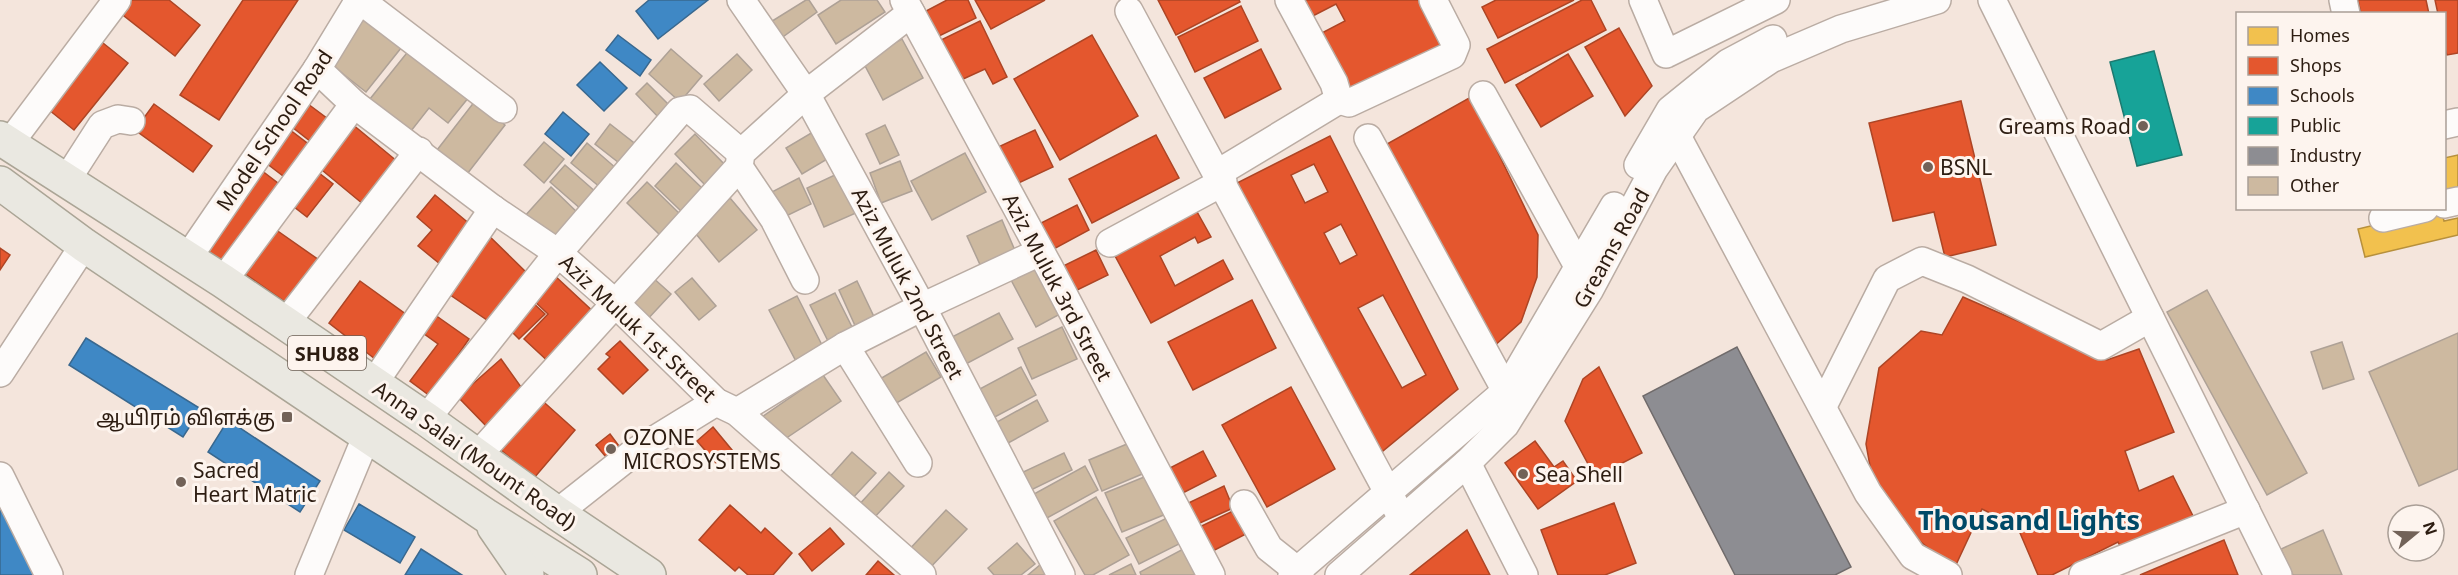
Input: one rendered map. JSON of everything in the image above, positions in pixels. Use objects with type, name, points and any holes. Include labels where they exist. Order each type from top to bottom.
[{"type":"main road","name":"Anna Salai (Mount Road)","points":[[5,141],[223,281],[284,325],[374,383],[557,513],[649,575]]},
{"type":"main road","name":"Anna Salai (Mount Road)","points":[[0,183],[84,246],[580,575]]},
{"type":"main road","points":[[485,514],[527,575]]},
{"type":"street","points":[[5,141],[117,0]]},
{"type":"street","points":[[360,0],[502,109]]},
{"type":"street","name":"Model School Road","points":[[187,259],[317,69],[360,0]]},
{"type":"street","name":"Aziz Muluk 2nd Street","points":[[741,0],[806,94],[922,307],[1061,575]]},
{"type":"street","points":[[1289,0],[1334,83],[1339,100]]},
{"type":"street","points":[[1110,243],[1220,177],[1339,100],[1349,103],[1452,55],[1456,45],[1433,0]]},
{"type":"street","points":[[1642,0],[1666,54],[1756,3],[1788,33]]},
{"type":"street","name":"Greams Road","points":[[1297,574],[1506,391],[1670,110],[1728,63],[1788,33],[1875,0]]},
{"type":"street","name":"Greams Road","points":[[1356,570],[1404,520],[1505,425],[1590,289],[1654,169],[1696,108],[1771,59],[1841,29],[1937,0]]},
{"type":"street","points":[[1992,0],[2278,575]]},
{"type":"street","points":[[478,455],[740,160],[806,94],[908,7]]},
{"type":"street","name":"Aziz Muluk 3rd Street","points":[[908,7],[1211,575]]},
{"type":"street","points":[[1129,11],[1404,520]]},
{"type":"street","name":"Aziz Muluk 1st Street","points":[[317,69],[354,104],[493,209],[558,253],[727,407],[922,575]]},
{"type":"street","points":[[1483,95],[1579,268]]},
{"type":"street","points":[[223,281],[354,104]]},
{"type":"street","points":[[426,419],[558,253],[681,111],[690,109],[740,160],[805,280]]},
{"type":"street","points":[[66,181],[102,125],[118,119],[131,121]]},
{"type":"street","points":[[1677,136],[1868,493],[1913,556],[1948,575]]},
{"type":"street","points":[[1368,138],[1506,391]]},
{"type":"street","points":[[284,325],[419,151]]},
{"type":"street","points":[[374,383],[493,209]]},
{"type":"street","points":[[2383,218],[2417,210]]},
{"type":"street","points":[[0,373],[84,246]]},
{"type":"street","points":[[557,513],[633,453],[922,307],[1040,252]]},
{"type":"street","points":[[1823,406],[1887,279],[1922,261],[1967,279],[2101,346],[2150,318]]},
{"type":"street","points":[[845,346],[918,463]]},
{"type":"street","points":[[309,575],[367,435]]},
{"type":"street","points":[[1467,463],[1524,575]]},
{"type":"street","points":[[0,476],[49,575]]},
{"type":"street","points":[[1244,504],[1269,548],[1297,574]]},
{"type":"street","points":[[2083,575],[2246,510]]},
{"type":"building: Homes","points":[[2458,155],[2458,192],[2446,195],[2446,158]]},
{"type":"building: Homes","points":[[2437,210],[2441,210],[2444,221],[2458,218],[2458,235],[2365,257],[2358,229]]},
{"type":"building: Shops","points":[[120,0],[169,0],[200,25],[175,56],[114,8]]},
{"type":"building: Shops","points":[[243,0],[298,0],[219,120],[180,95]]},
{"type":"building: Shops","points":[[947,0],[968,0],[976,18],[939,36],[926,11]]},
{"type":"building: Shops","points":[[975,0],[1045,0],[991,29]]},
{"type":"building: Shops","points":[[1158,0],[1239,0],[1240,2],[1176,35]]},
{"type":"building: Shops","points":[[1297,0],[1425,0],[1452,51],[1352,98],[1316,36],[1345,21],[1336,4],[1307,19]]},
{"type":"building: Shops","points":[[1496,0],[1574,0],[1498,38],[1482,7]]},
{"type":"building: Shops","points":[[1582,0],[1591,0],[1606,30],[1505,83],[1487,49]]},
{"type":"building: Shops","points":[[2358,0],[2426,0],[2429,12],[2361,12]]},
{"type":"building: Shops","points":[[2435,0],[2458,0],[2458,53],[2447,55],[2446,12],[2438,12]]},
{"type":"building: Shops","points":[[1241,6],[1258,41],[1195,72],[1178,37]]},
{"type":"building: Shops","points":[[980,21],[1007,77],[993,84],[985,69],[961,80],[941,40]]},
{"type":"building: Shops","points":[[1619,28],[1652,86],[1625,116],[1585,47]]},
{"type":"building: Shops","points":[[1092,35],[1138,116],[1060,160],[1014,79]]},
{"type":"building: Shops","points":[[98,39],[128,63],[74,130],[44,106]]},
{"type":"building: Shops","points":[[1261,49],[1281,89],[1225,118],[1204,78]]},
{"type":"building: Shops","points":[[1568,54],[1593,96],[1541,127],[1516,85]]},
{"type":"building: Shops","points":[[1471,97],[1538,235],[1537,277],[1521,322],[1493,347],[1387,144]]},
{"type":"building: Shops","points":[[304,101],[332,122],[315,145],[287,123]]},
{"type":"building: Shops","name":"BSNL","points":[[1961,101],[1996,245],[1945,257],[1934,212],[1893,221],[1869,123]]},
{"type":"building: Shops","points":[[154,104],[212,146],[193,172],[135,130]]},
{"type":"building: Shops","points":[[346,119],[398,162],[363,204],[311,161]]},
{"type":"building: Shops","points":[[281,123],[311,146],[287,179],[257,156]]},
{"type":"building: Shops","points":[[1035,130],[1053,167],[1014,185],[996,148]]},
{"type":"building: Shops","points":[[1156,135],[1179,178],[1092,223],[1069,179]]},
{"type":"building: Shops","points":[[1330,136],[1458,389],[1378,455],[1233,185]],"holes":[[[1314,164],[1328,192],[1305,203],[1291,175]],[[1341,224],[1357,255],[1340,264],[1324,233]],[[1383,295],[1426,375],[1402,388],[1358,308]]]},
{"type":"building: Shops","points":[[310,166],[333,184],[307,217],[284,199]]},
{"type":"building: Shops","points":[[257,167],[287,190],[229,268],[198,245]]},
{"type":"building: Shops","points":[[435,195],[471,225],[440,264],[418,246],[432,230],[417,217]]},
{"type":"building: Shops","points":[[1077,205],[1089,230],[1050,251],[1037,225]]},
{"type":"building: Shops","points":[[1196,210],[1211,237],[1198,243],[1195,237],[1160,256],[1175,286],[1223,260],[1233,279],[1151,323],[1114,254]]},
{"type":"building: Shops","points":[[272,227],[319,260],[288,304],[241,271]]},
{"type":"building: Shops","points":[[484,231],[529,275],[487,320],[443,290]]},
{"type":"building: Shops","points":[[0,248],[10,255],[0,270]]},
{"type":"building: Shops","points":[[1096,250],[1108,275],[1069,294],[1057,269]]},
{"type":"building: Shops","points":[[554,275],[598,316],[553,366],[524,339],[548,314],[532,299]]},
{"type":"building: Shops","points":[[360,281],[407,315],[375,359],[329,323]]},
{"type":"building: Shops","points":[[1963,297],[2107,360],[2139,349],[2174,432],[2125,451],[2139,491],[2173,476],[2196,522],[2125,556],[2118,542],[2052,575],[2038,575],[2017,526],[1982,509],[1954,569],[1899,524],[1874,488],[1866,444],[1879,368],[1921,331],[1942,335]]},
{"type":"building: Shops","points":[[530,300],[545,314],[519,339],[505,325]]},
{"type":"building: Shops","points":[[1252,300],[1276,348],[1193,390],[1168,342]]},
{"type":"building: Shops","points":[[428,310],[469,339],[430,396],[410,381],[438,344],[416,328]]},
{"type":"building: Shops","points":[[620,341],[648,370],[623,394],[598,369],[610,357],[606,354]]},
{"type":"building: Shops","points":[[501,359],[521,387],[492,432],[458,397]]},
{"type":"building: Shops","points":[[1599,367],[1642,453],[1595,477],[1565,421],[1583,379]]},
{"type":"building: Shops","points":[[1291,387],[1335,469],[1267,507],[1222,425]]},
{"type":"building: Shops","points":[[537,396],[575,430],[534,478],[495,445]]},
{"type":"building: Shops","points":[[713,427],[732,450],[716,463],[697,441]]},
{"type":"building: Shops","name":"OZONE MICROSYSTEMS","points":[[610,434],[625,454],[611,463],[596,445]]},
{"type":"building: Shops","points":[[1535,441],[1554,467],[1563,461],[1577,481],[1538,509],[1505,463]]},
{"type":"building: Shops","points":[[1203,451],[1216,476],[1175,497],[1162,472]]},
{"type":"building: Shops","points":[[1224,486],[1233,508],[1191,527],[1182,506]]},
{"type":"building: Shops","points":[[1614,503],[1636,563],[1605,575],[1558,575],[1541,530]]},
{"type":"building: Shops","points":[[730,505],[761,533],[765,528],[792,553],[773,575],[748,575],[739,567],[735,571],[699,540]]},
{"type":"building: Shops","points":[[1235,510],[1246,534],[1205,555],[1193,530]]},
{"type":"building: Shops","points":[[830,528],[844,544],[812,571],[799,554]]},
{"type":"building: Shops","points":[[1467,530],[1490,575],[1410,575]]},
{"type":"building: Shops","points":[[2224,540],[2238,575],[2140,575],[2166,564]]},
{"type":"building: Shops","points":[[878,561],[894,575],[866,575]]},
{"type":"building: Schools","points":[[649,0],[708,0],[658,39],[636,11]]},
{"type":"building: Schools","points":[[618,35],[651,60],[640,76],[606,50]]},
{"type":"building: Schools","points":[[600,62],[627,88],[604,111],[577,85]]},
{"type":"building: Schools","points":[[563,112],[589,134],[571,156],[545,134]]},
{"type":"building: Schools","points":[[86,338],[201,409],[183,437],[69,365]]},
{"type":"building: Schools","points":[[228,420],[320,481],[300,512],[208,452]]},
{"type":"building: Schools","points":[[359,504],[415,537],[400,563],[344,530]]},
{"type":"building: Schools","points":[[0,509],[8,515],[41,575],[0,575]]},
{"type":"building: Schools","points":[[421,549],[462,575],[405,575]]},
{"type":"building: Public","points":[[2154,51],[2182,155],[2137,166],[2110,62]]},
{"type":"building: Industry","points":[[1737,347],[1851,567],[1835,575],[1735,575],[1643,396]]},
{"type":"building: Other","points":[[809,0],[817,12],[780,39],[769,23]]},
{"type":"building: Other","points":[[841,0],[877,0],[885,12],[836,44],[818,15]]},
{"type":"building: Other","points":[[368,14],[405,43],[366,92],[329,63]]},
{"type":"building: Other","points":[[902,39],[923,78],[883,100],[862,60]]},
{"type":"building: Other","points":[[414,44],[473,92],[448,123],[429,108],[411,131],[370,99]]},
{"type":"building: Other","points":[[671,49],[702,76],[680,102],[649,74]]},
{"type":"building: Other","points":[[737,54],[752,70],[719,101],[704,84]]},
{"type":"building: Other","points":[[647,83],[674,110],[662,121],[636,94]]},
{"type":"building: Other","points":[[475,101],[505,125],[464,178],[434,154]]},
{"type":"building: Other","points":[[610,124],[638,146],[623,166],[595,144]]},
{"type":"building: Other","points":[[885,125],[899,155],[880,164],[866,134]]},
{"type":"building: Other","points":[[818,129],[834,155],[802,174],[786,148]]},
{"type":"building: Other","points":[[695,134],[727,167],[707,187],[675,154]]},
{"type":"building: Other","points":[[544,142],[564,159],[544,183],[524,165]]},
{"type":"building: Other","points":[[587,143],[617,169],[601,188],[571,163]]},
{"type":"building: Other","points":[[965,153],[986,192],[932,220],[911,181]]},
{"type":"building: Other","points":[[900,161],[912,191],[881,203],[870,173]]},
{"type":"building: Other","points":[[676,163],[703,189],[682,212],[655,186]]},
{"type":"building: Other","points":[[565,165],[597,193],[582,210],[550,182]]},
{"type":"building: Other","points":[[837,174],[856,213],[824,227],[807,188]]},
{"type":"building: Other","points":[[799,178],[811,204],[778,220],[766,195]]},
{"type":"building: Other","points":[[647,182],[682,216],[662,237],[627,203]]},
{"type":"building: Other","points":[[551,187],[580,215],[553,244],[524,217]]},
{"type":"building: Other","points":[[730,198],[757,230],[719,262],[692,229]]},
{"type":"building: Other","points":[[1002,220],[1016,253],[982,269],[967,236]]},
{"type":"building: Other","points":[[1036,264],[1062,313],[1036,327],[1010,278]]},
{"type":"building: Other","points":[[651,276],[671,294],[645,322],[625,304]]},
{"type":"building: Other","points":[[692,278],[716,306],[699,320],[675,292]]},
{"type":"building: Other","points":[[857,281],[876,321],[857,330],[839,290]]},
{"type":"building: Other","points":[[2207,290],[2307,473],[2267,495],[2167,312]]},
{"type":"building: Other","points":[[835,293],[855,333],[830,345],[810,305]]},
{"type":"building: Other","points":[[797,296],[825,351],[798,365],[769,310]]},
{"type":"building: Other","points":[[999,313],[1013,339],[964,365],[950,338]]},
{"type":"building: Other","points":[[1062,327],[1077,359],[1032,379],[1018,348]]},
{"type":"building: Other","points":[[2458,333],[2458,469],[2419,486],[2369,372]]},
{"type":"building: Other","points":[[2342,342],[2354,379],[2323,389],[2311,352]]},
{"type":"building: Other","points":[[926,352],[941,377],[888,408],[873,383]]},
{"type":"building: Other","points":[[1021,367],[1036,395],[991,419],[976,391]]},
{"type":"building: Other","points":[[823,375],[841,401],[779,443],[762,417]]},
{"type":"building: Other","points":[[1037,400],[1048,421],[999,448],[988,427]]},
{"type":"building: Other","points":[[1134,441],[1147,472],[1102,491],[1089,460]]},
{"type":"building: Other","points":[[852,452],[876,473],[850,501],[827,480]]},
{"type":"building: Other","points":[[1064,453],[1072,470],[1029,491],[1021,473]]},
{"type":"building: Other","points":[[1085,466],[1098,490],[1047,518],[1034,494]]},
{"type":"building: Other","points":[[889,472],[904,486],[871,521],[857,507]]},
{"type":"building: Other","points":[[1149,475],[1166,514],[1122,532],[1105,493]]},
{"type":"building: Other","points":[[1096,497],[1129,555],[1093,575],[1085,575],[1054,521]]},
{"type":"building: Other","points":[[946,510],[967,529],[926,572],[906,553]]},
{"type":"building: Other","points":[[1173,515],[1185,541],[1139,564],[1126,538]]},
{"type":"building: Other","points":[[2323,530],[2342,575],[2293,575],[2281,549]]},
{"type":"building: Other","points":[[1017,543],[1035,564],[1021,575],[994,575],[988,568]]},
{"type":"building: Other","points":[[1187,547],[1202,575],[1141,575],[1140,572]]},
{"type":"building: Other","points":[[1041,564],[1050,575],[1028,575]]},
{"type":"building: Other","points":[[1131,564],[1136,575],[1109,575]]},
{"type":"place","name":"Greams Road","points":[[2143,126]]},
{"type":"place","name":"BSNL","points":[[1928,167]]},
{"type":"place","name":"ஆயிரம் விளக்கு","points":[[287,417]]},
{"type":"place","name":"OZONE MICROSYSTEMS","points":[[611,449]]},
{"type":"place","name":"Sea Shell","points":[[1523,474]]},
{"type":"place","name":"Sacred Heart Matric","points":[[181,482]]},
{"type":"district","name":"Thousand Lights","points":[[2029,519]]}]
